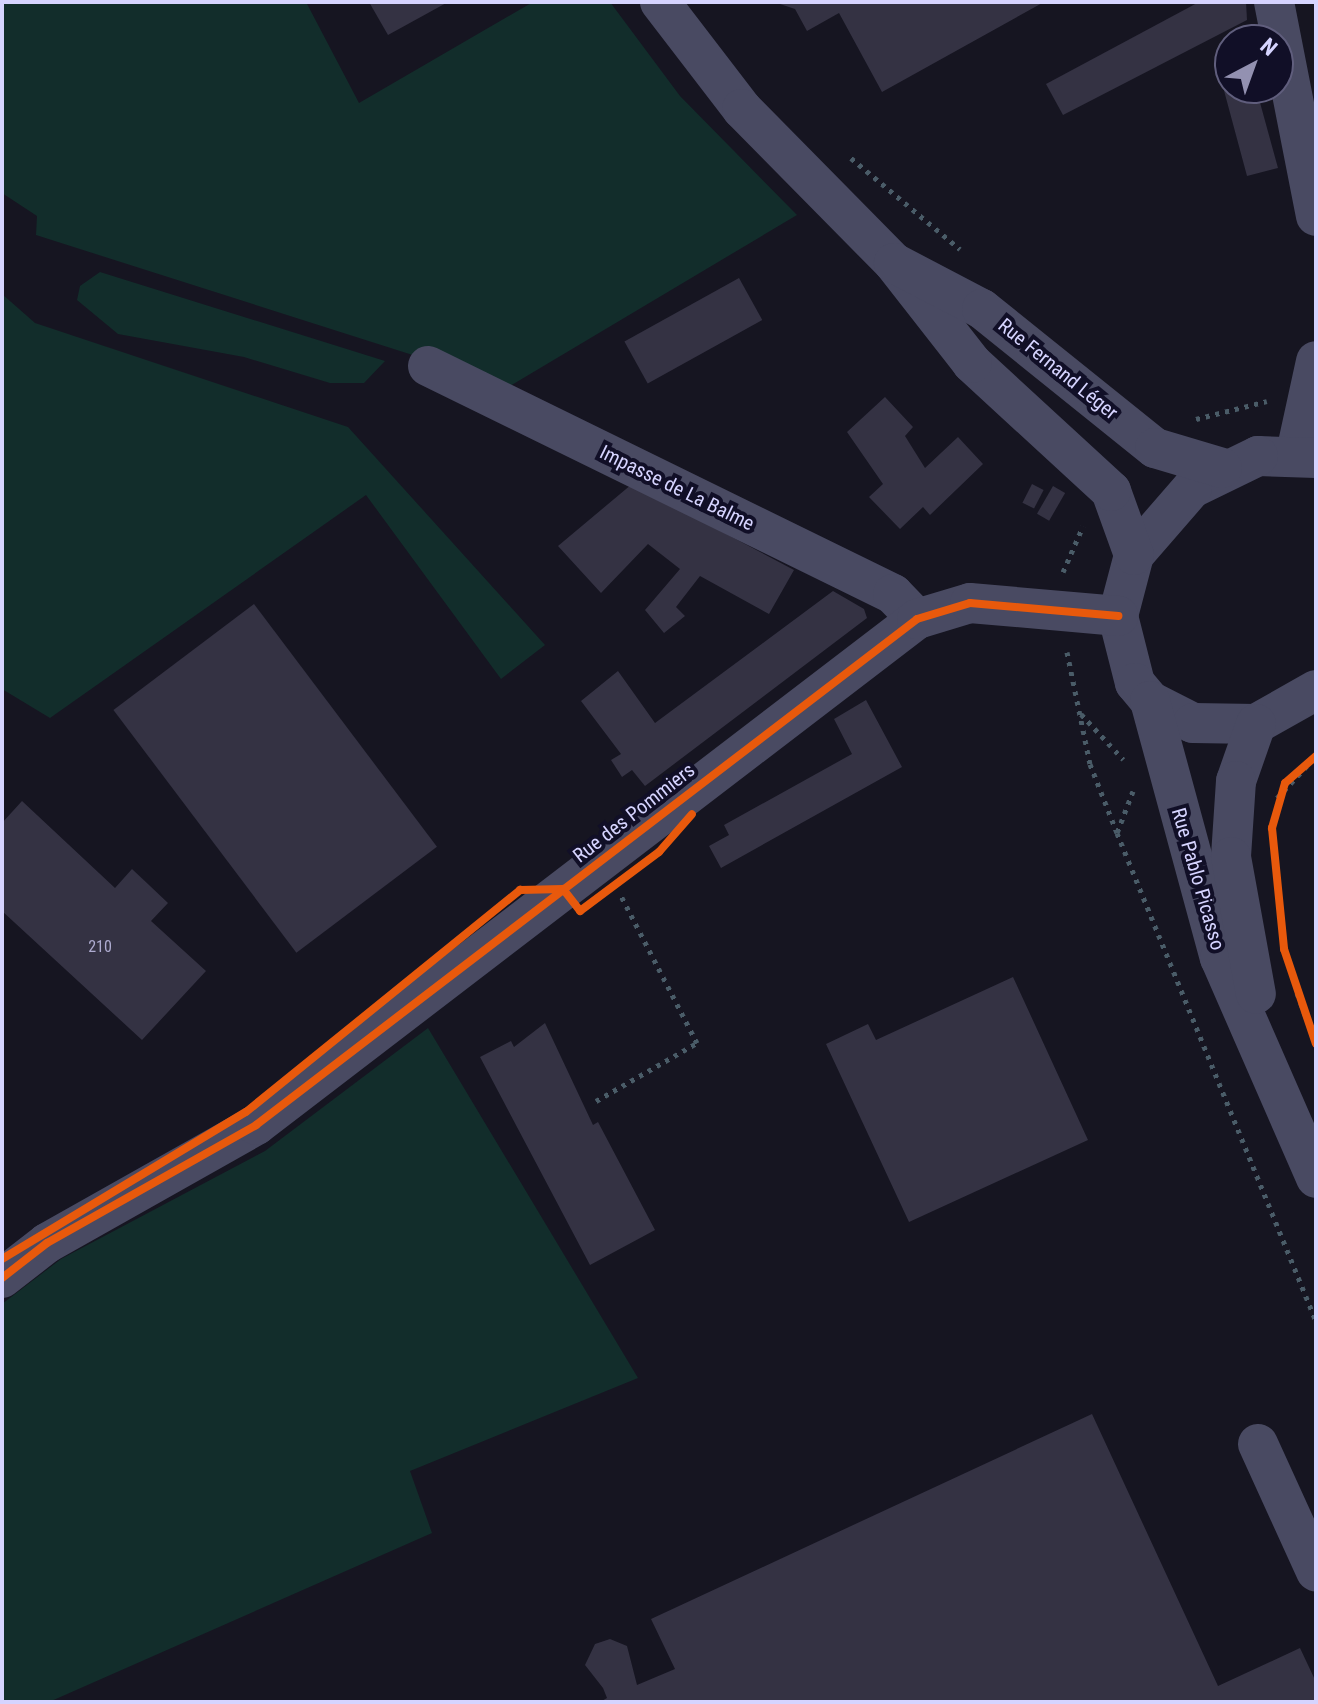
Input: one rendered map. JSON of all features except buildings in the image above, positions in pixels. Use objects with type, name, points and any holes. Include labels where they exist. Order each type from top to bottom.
[{"type":"street","name":"Rue Fernand Léger","points":[[660,2],[742,109],[894,263],[954,341],[1085,460],[1111,491],[1134,555]]},
{"type":"street","points":[[1274,2],[1316,216]]},
{"type":"street","name":"Rue Fernand Léger","points":[[894,263],[982,309],[1155,448],[1222,468]]},
{"type":"street","points":[[954,341],[982,309]]},
{"type":"street","points":[[1316,361],[1306,456],[1222,468],[1173,503],[1134,555],[1118,616],[1124,661],[1150,701],[1193,723],[1256,724],[1316,690]]},
{"type":"street","name":"Impasse de La Balme","points":[[428,366],[893,594],[917,619]]},
{"type":"street","name":"Rue des Pommiers","points":[[2,1278],[47,1243],[256,1125],[917,619],[970,603],[1118,616]]},
{"type":"street","name":"Rue Pablo Picasso","points":[[1150,701],[1220,958],[1243,1018],[1264,1049],[1316,1178]]},
{"type":"street","name":"Rue Pablo Picasso","points":[[1256,724],[1236,781],[1231,857],[1264,1049]]},
{"type":"street","points":[[1258,1444],[1316,1571]]},
{"type":"path","points":[[842,151],[968,255]]},
{"type":"path","points":[[1066,646],[1090,764],[1316,1321]]},
{"type":"path","points":[[1080,713],[1131,766]]},
{"type":"path","points":[[1285,783],[1316,756]]},
{"type":"path","points":[[1117,833],[1124,803],[1140,786]]},
{"type":"path","points":[[596,1101],[697,1043],[616,884]]},
{"type":"green space","points":[[2,2],[306,2],[359,103],[533,2],[610,2],[680,96],[797,215],[510,386],[36,235],[37,216],[2,193]]},
{"type":"green space","points":[[100,272],[385,361],[364,383],[330,383],[244,357],[118,334],[77,300],[80,286]]},
{"type":"green space","points":[[2,294],[35,323],[348,427],[545,645],[501,679],[366,495],[50,718],[2,689]]},
{"type":"green space","points":[[428,1028],[638,1378],[410,1471],[432,1533],[49,1702],[2,1702],[2,1304],[61,1259],[265,1151]]},
{"type":"cycle path","points":[[2,1278],[47,1243],[256,1125],[917,619],[970,603],[1118,616]]},
{"type":"cycle path","points":[[1316,756],[1285,783],[1272,828],[1284,949],[1316,1044]]},
{"type":"cycle path","points":[[2,1259],[246,1112],[520,890],[563,889],[580,911],[659,852],[692,814]]}]
